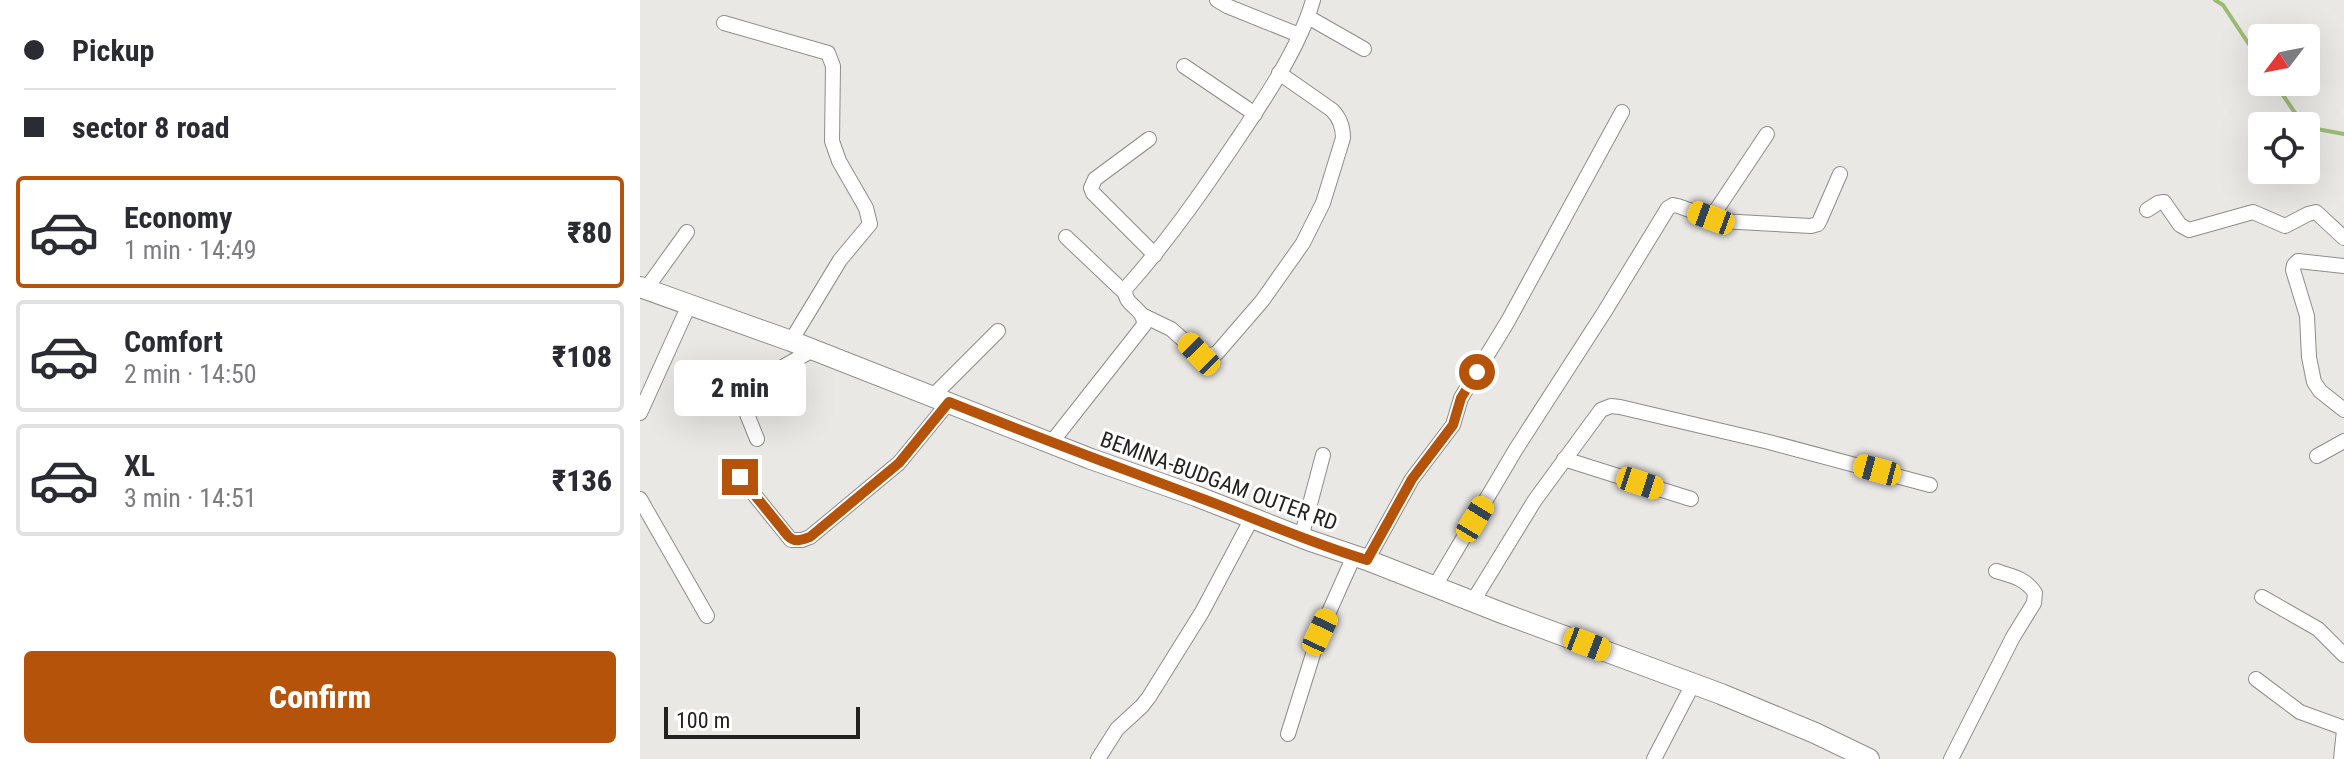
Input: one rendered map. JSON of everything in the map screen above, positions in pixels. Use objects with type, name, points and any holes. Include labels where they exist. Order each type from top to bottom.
[{"type":"highway","name":"BEMINA-BUDGAM OUTER RD","points":[[643,288],[791,341],[1301,538],[1756,707],[1863,758]]},
{"type":"street","points":[[1217,0],[1299,35]]},
{"type":"street","points":[[1124,292],[1184,218],[1255,114],[1299,35],[1313,0]]},
{"type":"street","points":[[1308,17],[1364,49]]},
{"type":"street","points":[[724,23],[828,53],[833,66],[834,151],[870,217],[868,229],[840,260],[791,341]]},
{"type":"street","points":[[1184,66],[1255,114]]},
{"type":"street","points":[[1066,237],[1124,292],[1125,298],[1144,316],[1182,336],[1199,354],[1217,353],[1262,301],[1303,243],[1323,203],[1343,138],[1338,116],[1279,73]]},
{"type":"street","points":[[1288,734],[1320,632],[1361,558],[1412,479],[1453,425],[1461,398],[1508,321],[1622,112]]},
{"type":"street","points":[[1711,218],[1767,134]]},
{"type":"street","points":[[1149,139],[1095,179],[1091,188],[1155,255]]},
{"type":"street","points":[[1435,586],[1516,449],[1664,212],[1673,205],[1734,223],[1815,226],[1840,174]]},
{"type":"street","points":[[2147,210],[2164,202],[2180,225],[2189,230],[2253,212],[2285,226],[2316,212],[2344,238]]},
{"type":"street","points":[[643,288],[687,232]]},
{"type":"street","points":[[2344,266],[2298,261],[2293,270],[2307,316],[2314,382],[2320,391],[2344,410]]},
{"type":"street","points":[[640,413],[689,305]]},
{"type":"street","points":[[1051,443],[1144,325],[1144,316]]},
{"type":"street","points":[[740,477],[788,536],[796,541],[810,537],[899,463],[941,399],[998,331]]},
{"type":"street","points":[[757,439],[741,399],[743,389],[813,350]]},
{"type":"street","points":[[1473,601],[1564,459],[1601,410],[1611,406],[1769,442],[1930,485]]},
{"type":"street","points":[[2317,456],[2344,441]]},
{"type":"street","points":[[1301,538],[1323,455]]},
{"type":"street","points":[[1564,459],[1691,499]]},
{"type":"street","points":[[640,499],[707,616]]},
{"type":"street","points":[[1098,759],[1117,729],[1149,697],[1202,612],[1252,518]]},
{"type":"street","points":[[1951,759],[2013,637],[2034,603],[2035,593],[2029,584],[1996,571]]},
{"type":"street","points":[[2262,597],[2318,629],[2344,655]]},
{"type":"street","points":[[2256,679],[2300,712],[2344,729],[2341,759]]},
{"type":"street","points":[[1654,759],[1693,684]]},
{"type":"waterway","points":[[2215,0],[2223,5],[2248,43]]},
{"type":"waterway","points":[[2284,96],[2294,112]]},
{"type":"waterway","points":[[2320,130],[2344,134]]},
{"type":"route","points":[[740,477],[791,540],[802,540],[810,537],[899,463],[949,402],[1091,459],[1367,560],[1412,479],[1453,425],[1461,398],[1477,372]]}]
